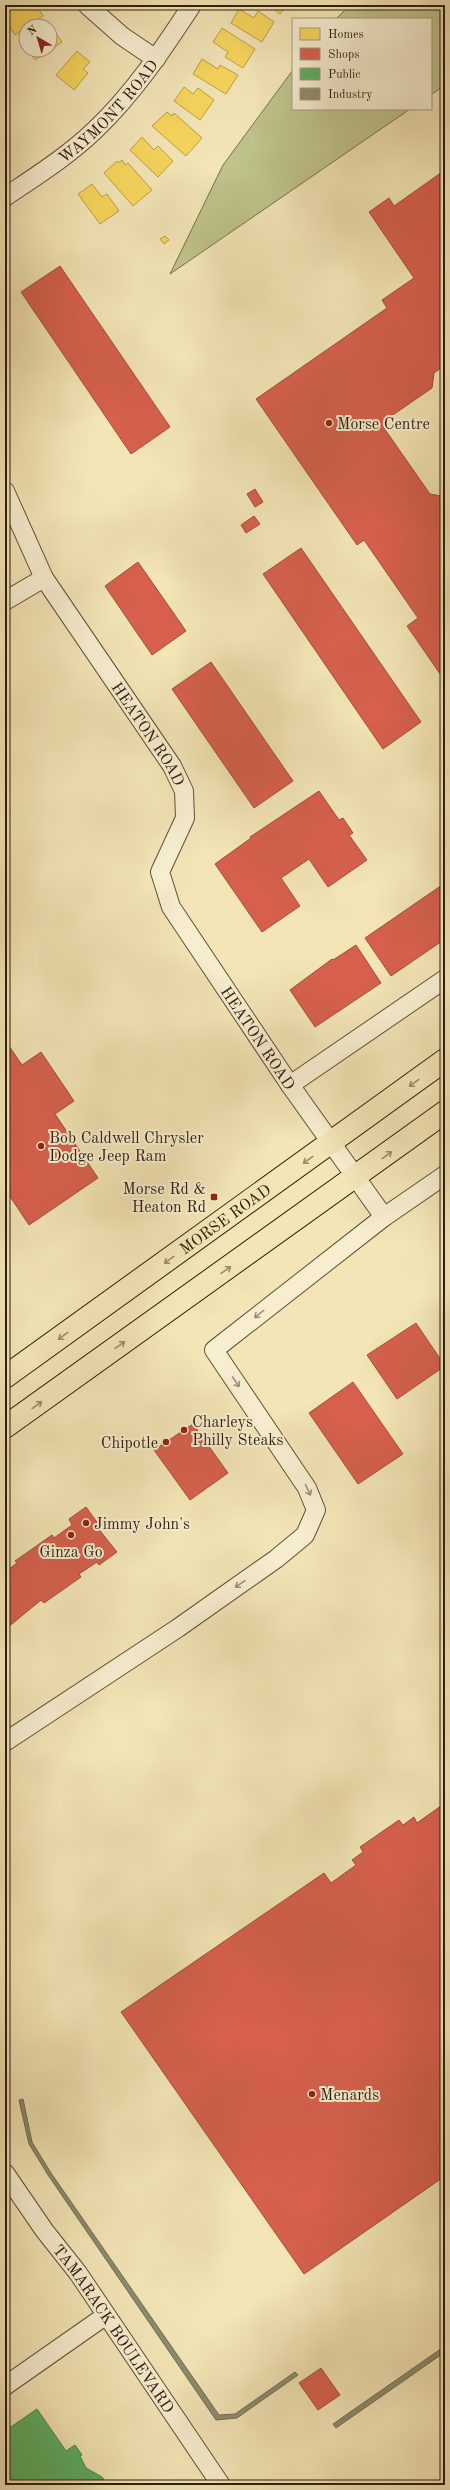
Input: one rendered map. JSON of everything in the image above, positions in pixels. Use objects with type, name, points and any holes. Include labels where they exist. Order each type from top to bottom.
[{"type":"main road","name":"MORSE ROAD","points":[[5,1377],[445,1060]]},
{"type":"main road","points":[[5,1427],[355,1178],[445,1112]]},
{"type":"street","points":[[87,5],[122,36],[156,59]]},
{"type":"street","name":"WAYMONT ROAD","points":[[5,197],[51,166],[95,130],[133,90],[156,59],[192,5]]},
{"type":"street","name":"HEATON ROAD","points":[[5,490],[44,578],[172,766],[184,791],[185,818],[160,872],[171,907],[290,1085],[333,1142],[355,1178],[384,1217]]},
{"type":"street","points":[[5,601],[44,578]]},
{"type":"street","points":[[290,1085],[445,979]]},
{"type":"street","points":[[5,1742],[199,1613],[276,1559],[305,1535],[316,1510],[307,1488],[214,1350],[384,1217],[445,1175]]},
{"type":"street","name":"TAMARACK BOULEVARD","points":[[5,2173],[44,2230],[78,2273],[105,2316],[169,2406],[221,2485]]},
{"type":"street","points":[[5,2386],[105,2316]]},
{"type":"green space","points":[[350,5],[445,5],[445,85],[432,94],[432,18],[337,18]]},
{"type":"green space","points":[[292,71],[292,110],[409,110],[170,274],[223,165]]},
{"type":"building: Homes","points":[[15,5],[18,5],[22,10],[30,5],[36,5],[43,16],[40,18],[18,18],[18,33],[15,35],[5,19],[5,12]]},
{"type":"building: Homes","points":[[269,5],[287,5],[280,14]]},
{"type":"building: Homes","points":[[239,9],[254,18],[258,11],[274,22],[262,42],[231,23]]},
{"type":"building: Homes","points":[[222,28],[255,49],[243,68],[225,57],[228,52],[213,42]]},
{"type":"building: Homes","points":[[58,36],[62,42],[58,45]]},
{"type":"building: Homes","points":[[77,51],[90,62],[83,69],[88,73],[74,90],[56,75]]},
{"type":"building: Homes","points":[[202,59],[218,69],[220,65],[238,75],[226,94],[193,74]]},
{"type":"building: Homes","points":[[184,87],[193,94],[198,88],[214,100],[200,120],[174,101]]},
{"type":"building: Homes","points":[[167,112],[172,116],[174,113],[202,138],[186,156],[152,126]]},
{"type":"building: Homes","points":[[142,137],[154,150],[158,146],[173,161],[158,177],[130,150]]},
{"type":"building: Homes","points":[[122,160],[125,165],[128,163],[152,190],[133,206],[104,173],[117,161],[118,163]]},
{"type":"building: Homes","points":[[92,184],[102,197],[107,194],[119,211],[100,224],[78,194]]},
{"type":"building: Homes","points":[[165,236],[169,240],[164,244],[160,239]]},
{"type":"building: Shops","name":"Morse Centre","points":[[445,170],[445,365],[434,373],[432,388],[387,419],[384,428],[430,494],[441,496],[445,502],[445,681],[407,626],[418,618],[364,540],[357,545],[256,399],[387,308],[382,300],[414,278],[369,212],[389,198],[394,206]]},
{"type":"building: Shops","points":[[60,266],[170,427],[131,454],[21,292]]},
{"type":"building: Shops","points":[[255,489],[263,502],[255,507],[247,494]]},
{"type":"building: Shops","points":[[254,516],[260,524],[246,533],[241,525]]},
{"type":"building: Shops","points":[[301,548],[421,722],[383,749],[263,574]]},
{"type":"building: Shops","points":[[138,562],[186,631],[152,655],[105,586]]},
{"type":"building: Shops","points":[[211,662],[293,781],[254,808],[172,689]]},
{"type":"building: Shops","points":[[319,791],[339,820],[343,818],[353,833],[349,835],[367,860],[328,887],[309,859],[281,878],[300,906],[262,932],[215,864],[251,838],[250,837]]},
{"type":"building: Shops","points":[[445,883],[445,939],[391,976],[365,938]]},
{"type":"building: Shops","points":[[356,945],[381,983],[315,1027],[290,990],[332,959],[333,960]]},
{"type":"building: Shops","name":"Bob Caldwell Chrysler Dodge Jeep Ram","points":[[9,1046],[22,1065],[41,1052],[74,1101],[55,1114],[98,1178],[29,1225],[5,1189],[5,1049]]},
{"type":"building: Shops","points":[[416,1323],[445,1366],[397,1399],[367,1355]]},
{"type":"building: Shops","points":[[353,1382],[403,1454],[358,1484],[309,1413]]},
{"type":"building: Shops","points":[[193,1424],[228,1473],[190,1500],[154,1450]]},
{"type":"building: Shops","points":[[86,1507],[99,1525],[97,1527],[117,1552],[99,1565],[97,1562],[79,1574],[81,1577],[44,1603],[41,1600],[7,1628],[5,1625],[5,1572],[17,1563],[15,1561],[52,1535],[54,1538],[72,1525],[69,1519]]},
{"type":"building: Shops","name":"Menards","points":[[445,1803],[445,2176],[304,2274],[121,2012],[324,1873],[331,1883],[356,1865],[352,1860],[363,1852],[360,1847],[399,1820],[403,1825],[414,1817],[417,1823]]},
{"type":"building: Shops","points":[[321,2368],[340,2395],[318,2410],[299,2383]]},
{"type":"building: Public","points":[[37,2409],[66,2451],[75,2445],[82,2455],[80,2456],[86,2468],[102,2477],[108,2485],[5,2485],[5,2431]]},
{"type":"building: Industry","points":[[23,2099],[32,2142],[51,2173],[219,2415],[235,2414],[295,2372],[298,2375],[237,2418],[216,2420],[48,2175],[29,2144],[19,2100]]},
{"type":"building: Industry","points":[[445,2346],[445,2352],[336,2428],[333,2424]]},
{"type":"place","name":"Morse Centre","points":[[329,423]]},
{"type":"place","name":"Bob Caldwell Chrysler Dodge Jeep Ram","points":[[41,1146]]},
{"type":"place","name":"Morse Rd & Heaton Rd","points":[[214,1197]]},
{"type":"place","name":"Charleys Philly Steaks","points":[[184,1430]]},
{"type":"place","name":"Chipotle","points":[[166,1442]]},
{"type":"place","name":"Jimmy John's","points":[[86,1523]]},
{"type":"place","name":"Ginza Go","points":[[71,1535]]},
{"type":"place","name":"Menards","points":[[312,2094]]}]
